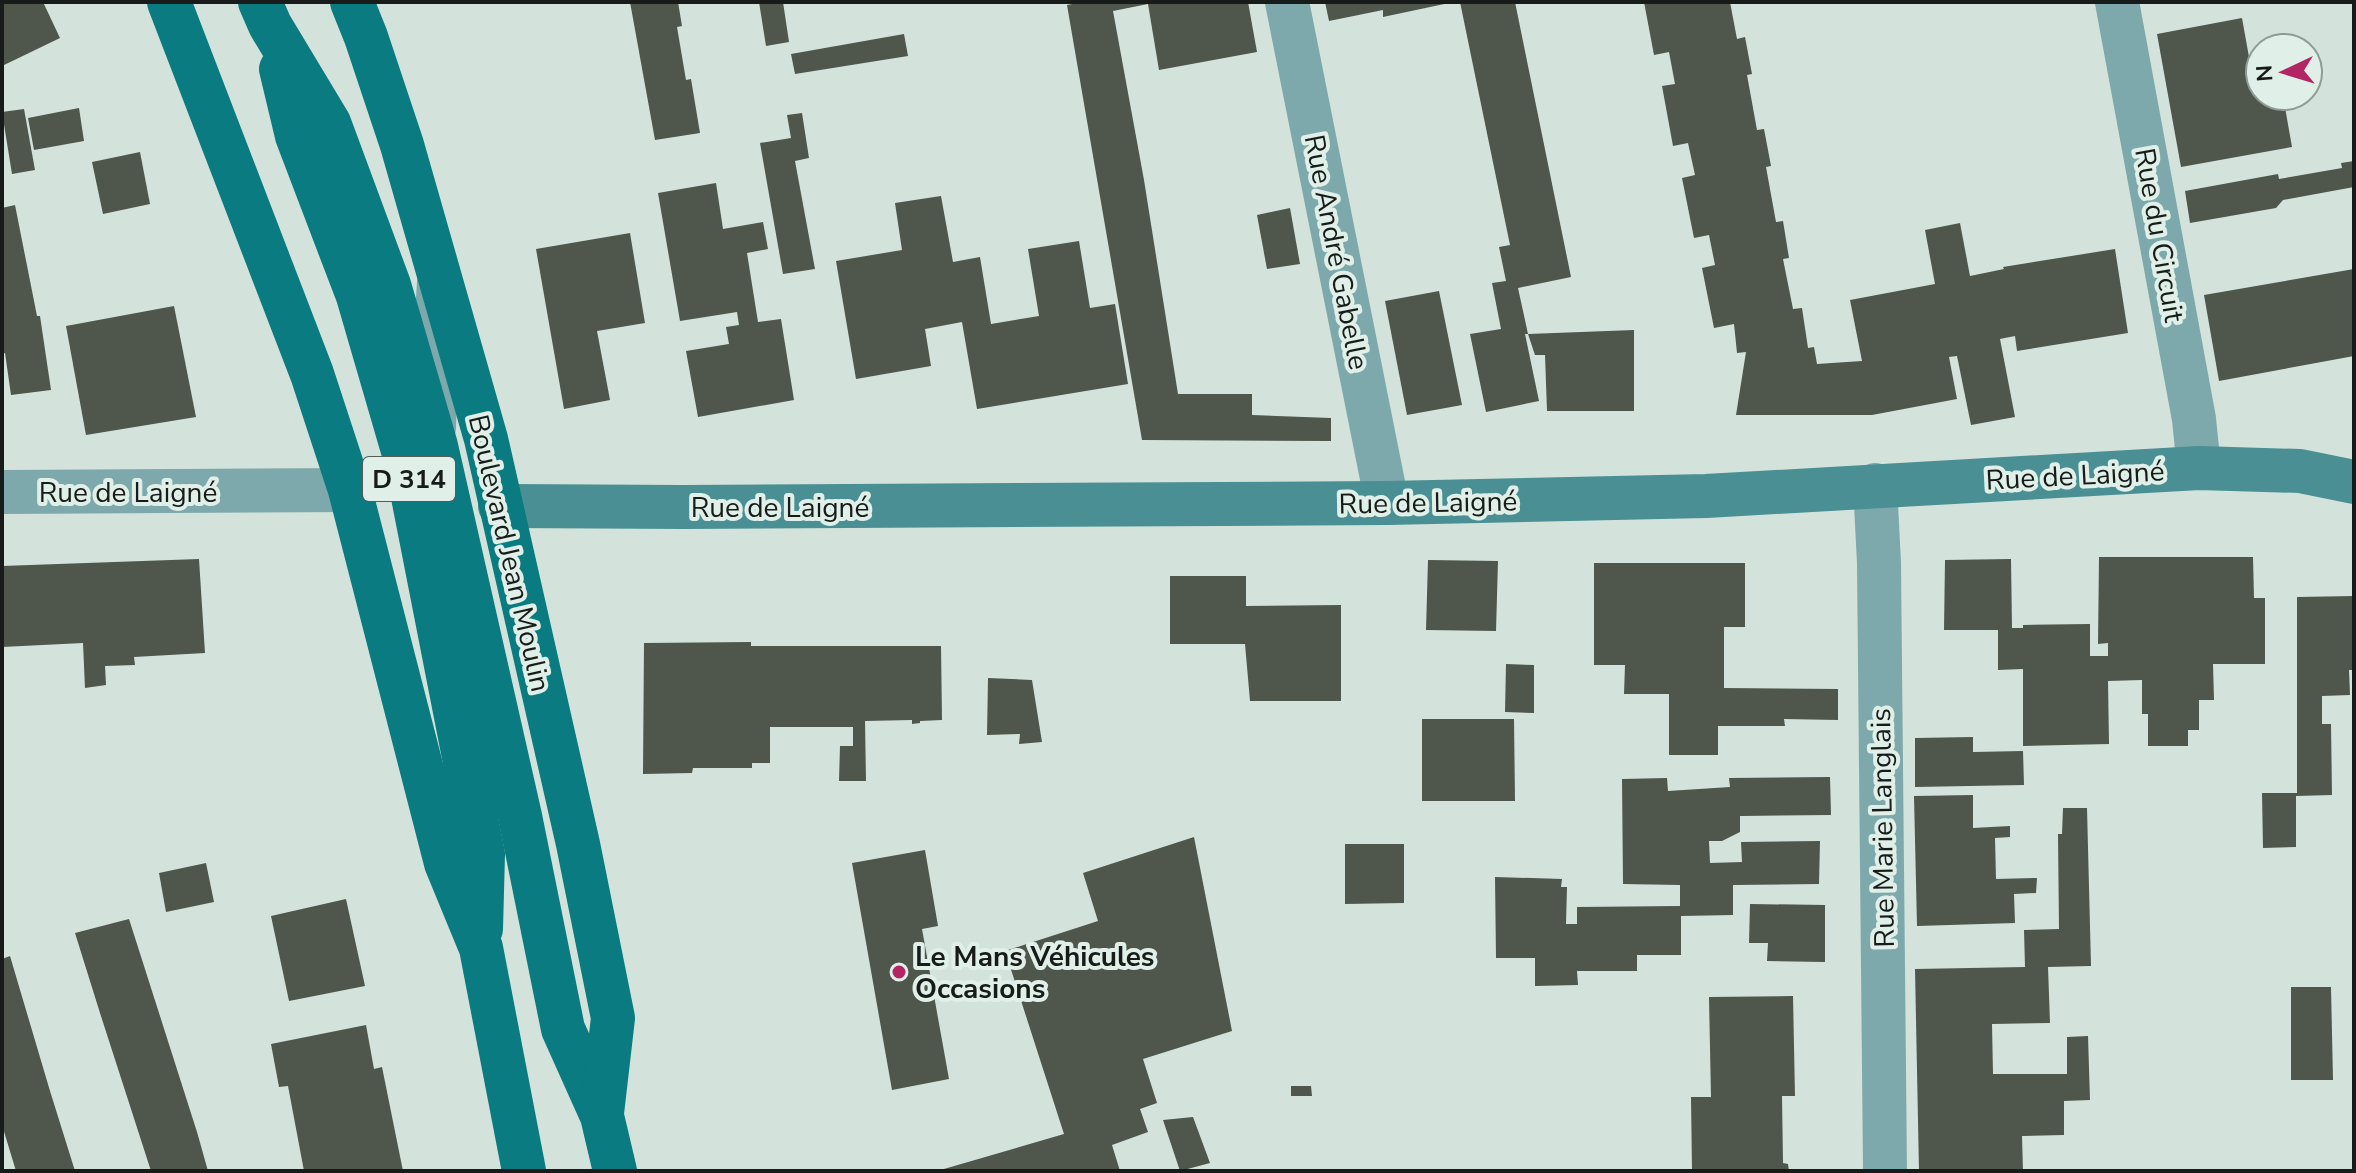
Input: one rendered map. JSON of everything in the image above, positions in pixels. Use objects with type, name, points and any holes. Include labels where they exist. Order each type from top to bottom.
[{"type":"main road","name":"Boulevard Jean Moulin","points":[[169,2],[312,374],[350,490],[446,863],[481,948],[524,1171]]},
{"type":"main road","name":"Boulevard Jean Moulin","points":[[352,2],[402,145],[486,439],[578,844],[613,1018],[602,1116]]},
{"type":"main road","name":"Boulevard Jean Moulin","points":[[265,14],[297,136],[358,296],[406,461],[483,854],[481,948]]},
{"type":"main road","name":"Boulevard Jean Moulin","points":[[265,14],[329,123],[389,285],[436,446],[520,816],[563,1029],[602,1116],[615,1171]]},
{"type":"street","name":"Rue André Gabelle","points":[[1287,2],[1387,503]]},
{"type":"street","name":"Rue du Circuit","points":[[2117,2],[2194,419],[2199,468]]},
{"type":"street","name":"Rue de Laigné","points":[[500,506],[1387,503],[1706,496],[2199,468],[2300,471],[2354,482]]},
{"type":"street","name":"Rue Marie Langlais","points":[[1875,485],[1879,563],[1885,1171]]},
{"type":"street","name":"Rue de Laigné","points":[[2,492],[350,490]]},
{"type":"lane","name":"D 314","points":[[436,446],[439,371],[432,347],[437,268]]},
{"type":"building","points":[[2,2],[43,2],[60,38],[2,66]]},
{"type":"building","points":[[630,2],[678,2],[682,26],[677,27],[686,80],[691,79],[700,133],[655,140]]},
{"type":"building","points":[[759,2],[783,2],[789,42],[766,46]]},
{"type":"building","points":[[1083,2],[1248,2],[1257,52],[1159,70],[1148,4],[1113,11],[1178,394],[1252,394],[1252,415],[1331,418],[1331,441],[1142,440],[1067,5]]},
{"type":"building","points":[[1325,2],[1449,3],[1383,17],[1383,10],[1329,21]]},
{"type":"building","points":[[1460,2],[1515,2],[1571,277],[1518,288],[1539,401],[1486,412],[1470,334],[1501,329],[1492,283],[1506,281],[1499,247],[1510,245]]},
{"type":"building","points":[[1644,2],[1730,2],[1737,39],[1745,37],[1752,74],[1747,75],[1757,130],[1764,129],[1771,166],[1766,167],[1776,222],[1783,221],[1789,258],[1783,259],[1793,309],[1802,308],[1808,348],[1814,347],[1817,364],[1862,361],[1850,300],[1935,284],[1925,230],[1960,223],[1970,276],[2003,267],[2115,249],[2128,333],[2017,351],[2015,336],[2000,339],[2015,417],[1971,425],[1957,356],[1949,357],[1957,399],[1872,415],[1736,415],[1746,352],[1737,353],[1734,324],[1714,328],[1702,268],[1715,265],[1709,235],[1694,238],[1682,178],[1695,175],[1688,143],[1673,146],[1662,86],[1675,84],[1669,52],[1654,55]]},
{"type":"building","points":[[2242,18],[2244,112],[2286,112],[2292,147],[2181,167],[2157,34]]},
{"type":"building","points":[[904,34],[908,56],[795,74],[791,54]]},
{"type":"building","points":[[79,108],[84,141],[34,150],[28,118]]},
{"type":"building","points":[[24,109],[35,170],[12,174],[2,112]]},
{"type":"building","points":[[802,113],[809,158],[795,161],[815,269],[783,274],[760,143],[791,138],[787,115]]},
{"type":"building","points":[[140,152],[150,204],[103,214],[92,162]]},
{"type":"building","points":[[2354,161],[2354,187],[2283,200],[2276,208],[2190,223],[2185,191],[2278,174],[2279,179],[2342,168],[2341,163]]},
{"type":"building","points":[[716,183],[723,229],[763,222],[768,249],[747,253],[758,322],[781,319],[794,400],[698,417],[686,351],[729,344],[726,327],[739,325],[737,312],[680,321],[658,193]]},
{"type":"building","points":[[941,196],[953,262],[980,257],[991,324],[1039,316],[1028,249],[1079,241],[1090,308],[1115,304],[1128,384],[977,409],[962,322],[925,329],[931,366],[856,379],[836,261],[902,250],[895,203]]},
{"type":"building","points":[[15,205],[37,316],[40,316],[51,390],[11,395],[5,353],[2,354],[2,208]]},
{"type":"building","points":[[1290,208],[1300,264],[1267,269],[1257,215]]},
{"type":"building","points":[[630,233],[645,323],[597,331],[610,400],[564,409],[536,249]]},
{"type":"building","points":[[2354,269],[2354,356],[2219,381],[2204,295]]},
{"type":"building","points":[[1439,291],[1462,405],[1407,415],[1385,301]]},
{"type":"building","points":[[174,306],[196,417],[86,435],[66,326]]},
{"type":"building","points":[[1634,330],[1634,411],[1547,411],[1545,355],[1535,355],[1528,334]]},
{"type":"building","points":[[2099,557],[2253,557],[2254,598],[2265,598],[2265,664],[2213,664],[2214,700],[2199,700],[2199,730],[2188,730],[2188,746],[2148,746],[2148,714],[2142,714],[2142,680],[2108,681],[2109,744],[2023,746],[2023,669],[1998,670],[1998,630],[1944,630],[1945,560],[2011,559],[2012,628],[2023,628],[2023,625],[2090,624],[2090,656],[2108,656],[2108,643],[2098,644]]},
{"type":"building","points":[[199,559],[205,653],[134,657],[135,665],[105,666],[106,685],[85,688],[83,643],[2,647],[2,566]]},
{"type":"building","points":[[1428,560],[1498,561],[1496,631],[1426,630]]},
{"type":"building","points":[[1594,563],[1745,563],[1745,627],[1724,627],[1724,688],[1838,689],[1838,720],[1784,719],[1785,726],[1718,726],[1718,755],[1669,755],[1669,694],[1624,694],[1625,665],[1594,665]]},
{"type":"building","points":[[1170,576],[1246,576],[1246,606],[1341,605],[1341,701],[1250,701],[1245,644],[1170,644]]},
{"type":"building","points":[[2354,596],[2354,670],[2349,670],[2350,695],[2322,696],[2322,724],[2331,724],[2332,795],[2296,796],[2296,847],[2263,848],[2262,793],[2297,793],[2297,597]]},
{"type":"building","points":[[751,642],[751,646],[941,646],[942,720],[912,724],[912,720],[865,721],[866,781],[839,781],[840,746],[853,746],[853,727],[770,727],[770,763],[752,763],[752,768],[693,768],[692,773],[643,774],[644,643]]},
{"type":"building","points":[[1506,664],[1534,665],[1534,713],[1505,712]]},
{"type":"building","points":[[988,678],[1032,680],[1042,742],[1019,744],[1020,734],[987,735]]},
{"type":"building","points":[[1422,719],[1514,719],[1515,801],[1422,801]]},
{"type":"building","points":[[1973,737],[1973,752],[2023,751],[2024,785],[1915,787],[1915,738]]},
{"type":"building","points":[[1830,777],[1831,815],[1740,816],[1740,832],[1722,841],[1709,841],[1710,863],[1742,862],[1741,842],[1820,841],[1819,884],[1733,885],[1733,915],[1681,916],[1681,955],[1637,955],[1637,971],[1577,971],[1578,985],[1535,986],[1535,958],[1496,958],[1495,877],[1562,879],[1561,887],[1567,887],[1566,924],[1577,924],[1577,907],[1680,906],[1680,885],[1623,884],[1622,779],[1667,778],[1668,791],[1730,787],[1729,778]]},
{"type":"building","points":[[1973,795],[1973,828],[2010,826],[2010,837],[1995,838],[1996,879],[2037,878],[2036,893],[2014,894],[2015,923],[1917,926],[1914,796]]},
{"type":"building","points":[[2063,808],[2087,808],[2091,966],[2048,967],[2050,1023],[1992,1024],[1993,1074],[2067,1074],[2067,1037],[2088,1036],[2090,1100],[2064,1101],[2064,1135],[2022,1136],[2023,1171],[1919,1171],[1915,969],[2025,967],[2024,930],[2059,929],[2058,834],[2062,834]]},
{"type":"building","points":[[1194,837],[1232,1031],[1143,1059],[1157,1103],[1140,1109],[1148,1132],[1112,1145],[1120,1171],[937,1171],[1064,1134],[1005,951],[1098,921],[1083,873]]},
{"type":"building","points":[[1345,844],[1404,844],[1404,903],[1345,904]]},
{"type":"building","points":[[925,850],[938,926],[922,929],[949,1079],[892,1090],[852,863]]},
{"type":"building","points":[[206,863],[214,902],[166,912],[159,873]]},
{"type":"building","points":[[346,899],[365,986],[289,1001],[271,916]]},
{"type":"building","points":[[1750,904],[1825,905],[1825,962],[1767,961],[1768,943],[1749,943]]},
{"type":"building","points":[[129,919],[208,1171],[151,1171],[100,1013],[75,933]]},
{"type":"building","points":[[10,956],[75,1171],[16,1171],[2,1125],[2,959]]},
{"type":"building","points":[[2291,987],[2331,987],[2333,1080],[2291,1080]]},
{"type":"building","points":[[1793,996],[1795,1096],[1782,1096],[1783,1163],[1788,1164],[1789,1171],[1692,1171],[1691,1097],[1711,1097],[1709,997]]},
{"type":"building","points":[[366,1025],[374,1069],[382,1067],[403,1171],[304,1171],[288,1086],[279,1087],[271,1044]]},
{"type":"building","points":[[1291,1086],[1311,1086],[1312,1096],[1291,1096]]},
{"type":"building","points":[[1193,1117],[1210,1163],[1180,1171],[1163,1120]]},
{"type":"place","name":"Le Mans Véhicules Occasions","points":[[899,972]]}]
